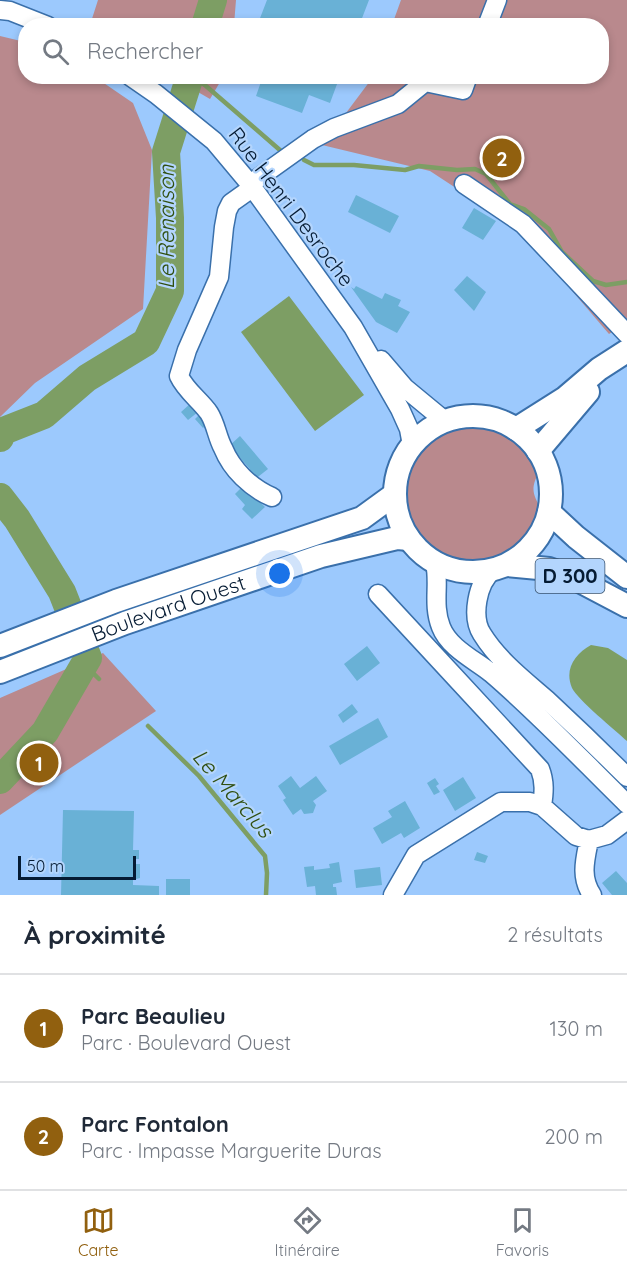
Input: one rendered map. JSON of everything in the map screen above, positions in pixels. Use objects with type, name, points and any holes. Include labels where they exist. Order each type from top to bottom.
[{"type":"main road","points":[[516,429],[565,398],[599,369],[627,352]]},
{"type":"main road","points":[[538,451],[595,384],[627,352]]},
{"type":"main road","points":[[482,416],[516,429],[532,442],[546,465],[550,480],[549,512],[545,525],[530,549],[500,568],[464,572],[435,563],[416,549],[398,518],[395,494],[397,477],[412,445],[427,431],[445,421],[463,417],[482,416]]},
{"type":"main road","name":"Boulevard Ouest","points":[[0,646],[95,609],[362,518],[395,494]]},
{"type":"main road","name":"D 300","points":[[549,512],[576,537],[627,577]]},
{"type":"main road","name":"Boulevard Ouest","points":[[0,672],[103,631],[321,556],[397,538],[409,539]]},
{"type":"main road","name":"D 300","points":[[500,568],[549,569],[572,577],[627,606]]},
{"type":"street","points":[[491,18],[497,0]]},
{"type":"street","points":[[0,10],[10,11],[28,18]]},
{"type":"street","name":"Rue Henri Desroche","points":[[142,84],[214,141],[251,186],[353,327],[405,388],[445,421]]},
{"type":"street","points":[[272,497],[251,486],[232,463],[223,450],[208,412],[182,383],[179,376],[187,350],[219,277],[227,211],[231,203],[251,186],[313,139],[334,128],[398,104],[423,84]]},
{"type":"street","points":[[434,84],[463,90],[465,84]]},
{"type":"street","points":[[464,184],[523,224],[627,334]]},
{"type":"street","name":"Rue Henri Desroche","points":[[353,327],[400,409],[410,429],[412,445]]},
{"type":"street","points":[[435,563],[435,599],[441,628],[450,640],[490,672],[627,804]]},
{"type":"street","points":[[500,568],[488,575],[481,590],[476,615],[481,633],[506,663],[592,741],[627,777]]},
{"type":"street","points":[[378,594],[540,769],[544,778],[542,806]]},
{"type":"street","points":[[393,895],[416,855],[501,802],[530,802],[542,806],[576,836],[589,840],[607,835],[627,820]]},
{"type":"street","points":[[589,840],[583,872],[587,888],[592,895]]},
{"type":"shaded area","points":[[98,0],[236,0],[235,18],[92,18]]},
{"type":"shaded area","points":[[401,0],[627,0],[627,322],[609,334],[520,230],[430,171],[322,145],[368,84],[609,84],[609,18],[395,18]]},
{"type":"shaded area","points":[[0,36],[18,40],[18,84],[105,84],[133,103],[152,150],[143,309],[35,383],[0,417]]},
{"type":"shaded area","points":[[184,84],[219,84],[210,99]]},
{"type":"shaded area","points":[[289,296],[364,395],[315,431],[241,332]]},
{"type":"shaded area","points":[[481,423],[500,429],[516,439],[535,460],[540,469],[534,490],[542,510],[524,543],[499,561],[471,565],[443,558],[420,542],[405,518],[402,489],[414,456],[427,440],[452,427]]},
{"type":"shaded area","points":[[591,645],[608,648],[627,660],[627,741],[589,707],[572,688],[569,675],[572,663]]},
{"type":"shaded area","points":[[103,653],[156,711],[0,815],[0,698]]},
{"type":"building","points":[[267,0],[369,0],[362,18],[260,18]]},
{"type":"building","points":[[260,84],[337,84],[330,103],[309,95],[302,113],[256,96]]},
{"type":"building","points":[[356,195],[399,216],[390,233],[348,212]]},
{"type":"building","points":[[474,208],[496,221],[483,240],[462,228]]},
{"type":"building","points":[[467,276],[486,292],[474,311],[454,290]]},
{"type":"building","points":[[356,286],[382,299],[385,293],[401,300],[398,306],[410,312],[397,333],[376,322],[351,287],[354,289]]},
{"type":"building","points":[[191,403],[198,412],[188,420],[181,412]]},
{"type":"building","points":[[200,414],[208,423],[203,428],[195,419]]},
{"type":"building","points":[[240,436],[268,469],[254,480],[247,472],[250,469],[229,446]]},
{"type":"building","points":[[243,486],[265,507],[252,519],[242,509],[245,505],[235,494]]},
{"type":"building","points":[[367,646],[380,663],[357,681],[344,664]]},
{"type":"building","points":[[352,704],[358,712],[343,723],[338,715]]},
{"type":"building","points":[[378,718],[388,737],[340,765],[329,746]]},
{"type":"building","points":[[291,776],[300,788],[316,776],[327,791],[313,801],[316,805],[313,813],[304,814],[301,809],[293,815],[283,800],[286,798],[278,786]]},
{"type":"building","points":[[463,777],[476,798],[455,811],[443,790]]},
{"type":"building","points":[[435,778],[440,792],[434,795],[427,783]]},
{"type":"building","points":[[405,801],[420,828],[404,838],[401,833],[382,844],[373,828],[392,817],[388,811]]},
{"type":"building","points":[[63,810],[134,811],[133,850],[139,850],[139,859],[133,859],[133,864],[140,864],[140,878],[133,880],[133,885],[159,886],[159,895],[61,895]]},
{"type":"building","points":[[477,852],[488,856],[485,863],[474,860]]},
{"type":"building","points":[[339,862],[342,882],[333,884],[337,895],[316,895],[315,886],[307,887],[304,867],[314,866],[314,870],[330,868],[329,864]]},
{"type":"building","points":[[380,867],[382,885],[356,888],[354,870]]},
{"type":"building","points":[[616,871],[627,883],[627,895],[612,895],[602,883]]},
{"type":"building","points":[[166,879],[190,879],[190,895],[166,895]]},
{"type":"waterway","name":"Le Renaison","points":[[207,18],[213,0]]},
{"type":"waterway","name":"Le Renaison","points":[[0,438],[1,432],[44,415],[87,378],[146,342],[170,291],[170,218],[166,152],[187,84]]},
{"type":"waterway","points":[[203,84],[281,151]]},
{"type":"waterway","points":[[304,160],[314,165],[354,165],[405,170],[419,166],[457,170],[475,169],[486,174],[510,204],[524,209],[549,229],[562,252],[593,281],[606,285],[627,282]]},
{"type":"waterway","name":"Le Renaison","points":[[0,497],[17,519],[62,592],[88,658],[45,732],[0,780]]},
{"type":"waterway","name":"Le Marclus","points":[[76,678],[94,674],[99,679]]},
{"type":"waterway","name":"Le Marclus","points":[[148,726],[199,776],[265,856],[266,895]]},
{"type":"place","name":"Parc Fontalon","points":[[502,158]]},
{"type":"place","name":"Parc Beaulieu","points":[[39,763]]}]
